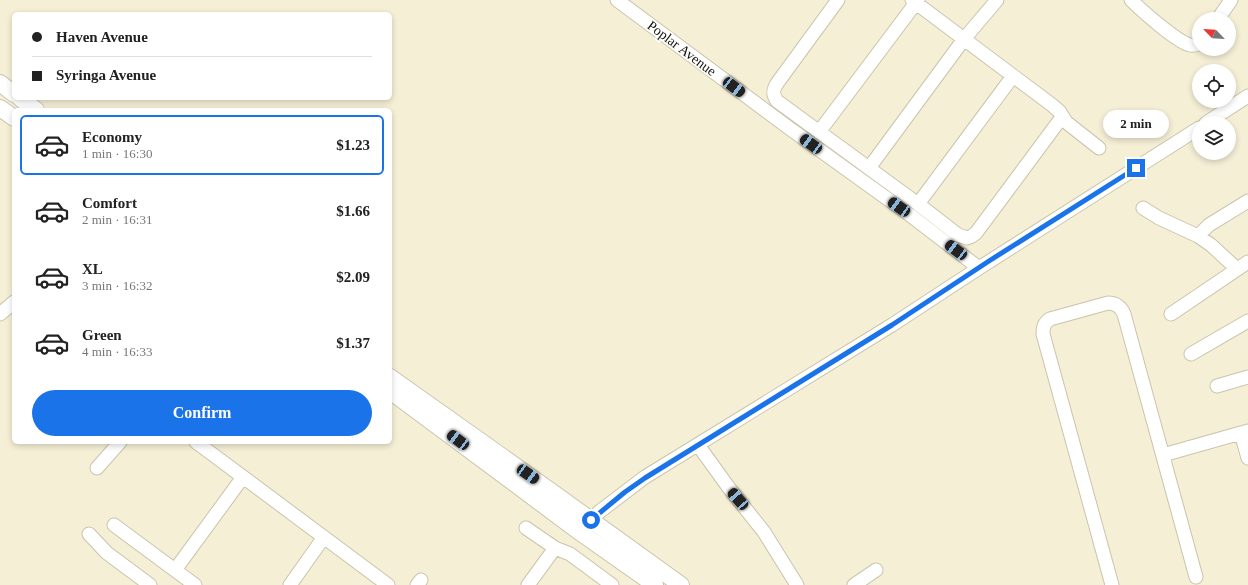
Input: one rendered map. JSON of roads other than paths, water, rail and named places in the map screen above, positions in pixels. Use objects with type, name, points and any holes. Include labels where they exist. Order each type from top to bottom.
[{"type":"main road","points":[[0,83],[12,92]]},
{"type":"main road","points":[[23,100],[33,108]]},
{"type":"main road","points":[[0,108],[12,117]]},
{"type":"main road","points":[[392,379],[436,417],[586,526],[680,585]]},
{"type":"main road","points":[[392,391],[436,417]]},
{"type":"main road","points":[[586,526],[655,585]]},
{"type":"street","name":"Poplar Avenue","points":[[617,0],[789,128],[910,215],[979,268]]},
{"type":"street","points":[[838,0],[774,90],[774,95],[778,101],[958,235],[964,238],[972,236],[983,225],[1062,117]]},
{"type":"street","points":[[868,168],[964,39],[997,0]]},
{"type":"street","points":[[1131,0],[1144,13],[1181,40],[1189,45],[1192,45]]},
{"type":"street","points":[[819,132],[915,1],[1052,105],[1060,112],[1062,117],[1072,128],[1099,148]]},
{"type":"street","points":[[1222,12],[1227,1]]},
{"type":"street","points":[[918,204],[1013,76]]},
{"type":"street","points":[[1217,116],[1248,96]]},
{"type":"street","points":[[586,526],[625,492],[892,325],[1192,132]]},
{"type":"street","points":[[1198,236],[1209,225],[1248,200]]},
{"type":"street","points":[[1143,208],[1198,236],[1244,267],[1171,314]]},
{"type":"street","points":[[1112,585],[1043,334],[1043,327],[1047,321],[1053,318],[1108,303],[1119,306],[1124,314],[1196,577]]},
{"type":"street","points":[[0,314],[12,304]]},
{"type":"street","points":[[1191,354],[1248,321]]},
{"type":"street","points":[[1217,386],[1248,376]]},
{"type":"street","points":[[1163,455],[1245,432],[1248,458]]},
{"type":"street","points":[[97,468],[118,444]]},
{"type":"street","points":[[199,444],[388,585]]},
{"type":"street","points":[[698,445],[729,488],[764,532],[797,585]]},
{"type":"street","points":[[175,570],[243,477]]},
{"type":"street","points":[[114,525],[195,585]]},
{"type":"street","points":[[526,528],[555,548],[570,554],[612,585]]},
{"type":"street","points":[[89,534],[107,553],[150,585]]},
{"type":"street","points":[[290,585],[324,537]]},
{"type":"street","points":[[528,585],[555,548]]},
{"type":"street","points":[[854,585],[876,570]]}]
